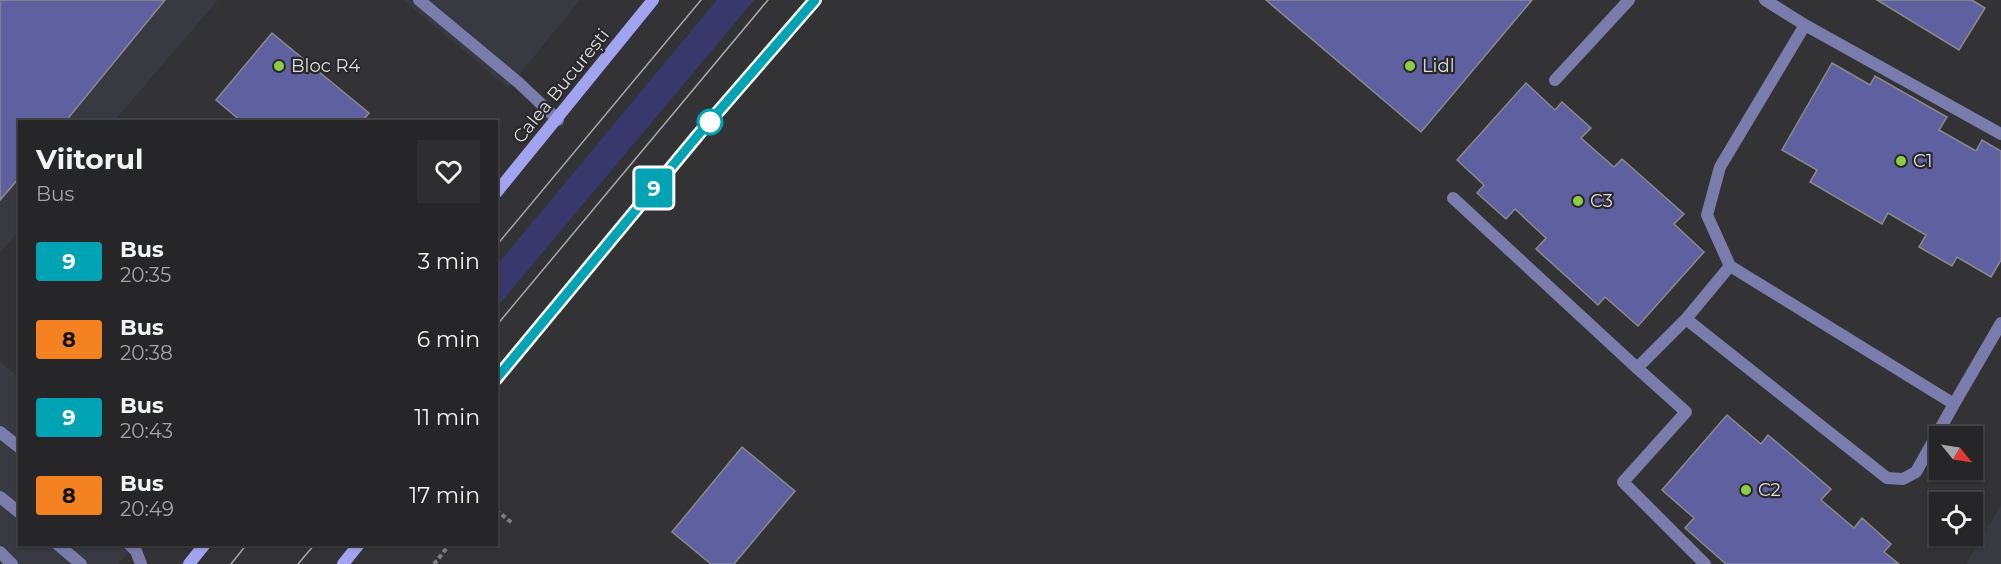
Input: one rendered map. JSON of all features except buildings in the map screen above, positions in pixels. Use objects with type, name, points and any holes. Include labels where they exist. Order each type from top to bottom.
[{"type":"main road","name":"Calea București","points":[[498,192],[653,0]]},
{"type":"main road","points":[[498,377],[698,135],[814,0]]},
{"type":"main road","points":[[189,564],[204,546]]},
{"type":"main road","points":[[343,564],[357,546]]},
{"type":"street","points":[[419,0],[519,83],[558,120]]},
{"type":"street","points":[[1555,80],[1629,0]]},
{"type":"street","points":[[1765,0],[1805,25],[2001,134]]},
{"type":"street","points":[[1805,25],[1720,167],[1707,215],[1730,266],[1954,404]]},
{"type":"street","points":[[1453,198],[1686,412],[1623,482],[1705,564]]},
{"type":"street","points":[[1637,368],[1686,319],[1730,266]]},
{"type":"street","points":[[1686,319],[1887,478],[1904,479],[1916,472],[2001,323]]},
{"type":"street","points":[[0,432],[18,446]]},
{"type":"street","points":[[0,497],[18,511]]},
{"type":"street","points":[[59,546],[81,564]]},
{"type":"street","points":[[131,546],[136,551],[141,564]]},
{"type":"street","points":[[0,552],[12,564]]},
{"type":"path","points":[[498,512],[512,523]]},
{"type":"path","points":[[434,564],[448,546]]},
{"type":"shaded area","points":[[0,0],[218,0],[115,120],[18,120],[18,232],[0,253]]},
{"type":"shaded area","points":[[403,0],[580,0],[508,88]]},
{"type":"shaded area","points":[[717,0],[754,0],[498,306],[498,264]]},
{"type":"shaded area","points":[[0,362],[18,377],[18,546],[134,546],[118,564],[0,564]]},
{"type":"shaded area","points":[[2001,505],[2001,564],[1966,564],[1977,546],[1983,546],[1983,535]]},
{"type":"tram line","points":[[498,244],[701,0]]},
{"type":"tram line","points":[[498,324],[768,0]]},
{"type":"tram line","points":[[231,564],[245,546]]},
{"type":"tram line","points":[[298,564],[313,546]]},
{"type":"bus line","name":"9","points":[[498,377],[698,135],[815,0]]},
{"type":"place","name":"Bloc R4","points":[[279,66]]},
{"type":"place","name":"Lidl","points":[[1410,66]]},
{"type":"place","name":"C1","points":[[1901,161]]},
{"type":"place","name":"C3","points":[[1578,201]]},
{"type":"place","name":"C2","points":[[1746,490]]}]
